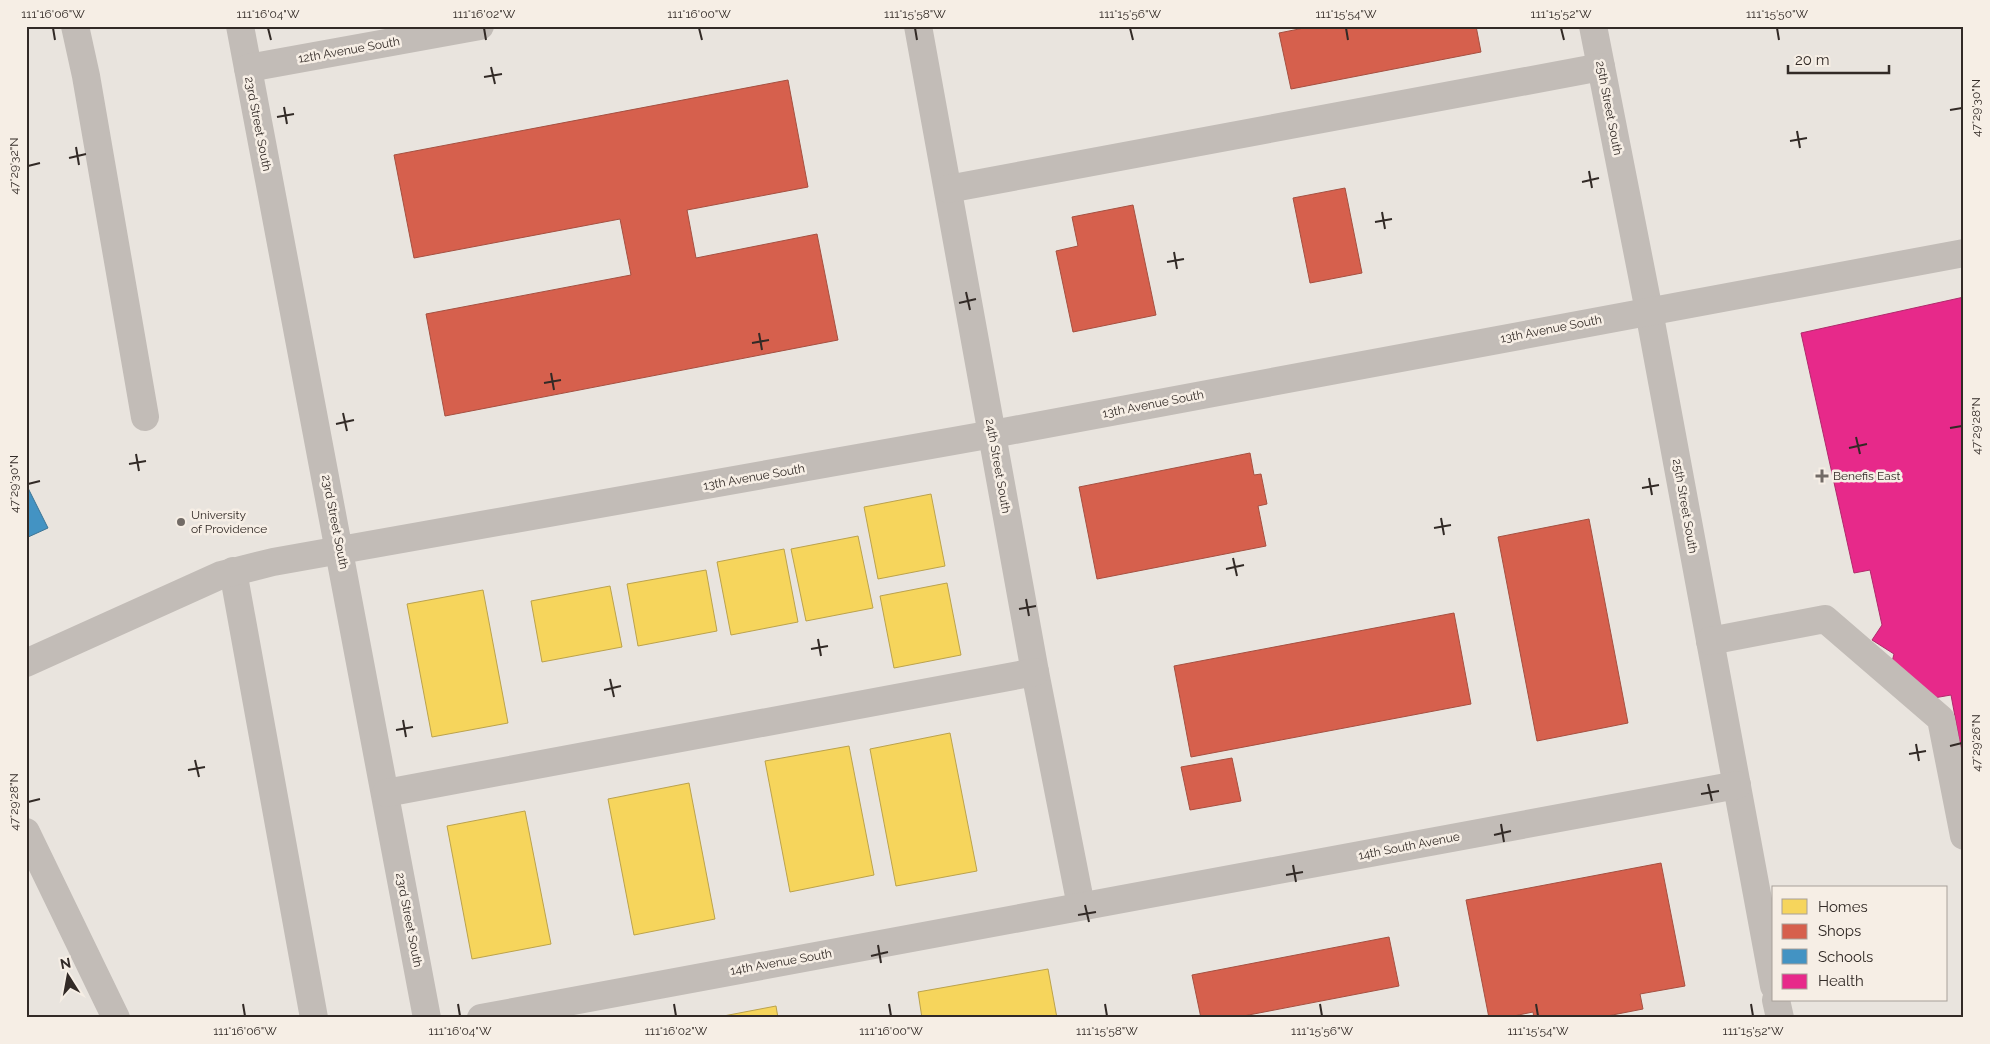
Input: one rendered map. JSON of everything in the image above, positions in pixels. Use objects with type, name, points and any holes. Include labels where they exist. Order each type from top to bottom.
[{"type":"street","points":[[75,26],[86,76],[145,417]]},
{"type":"street","name":"23rd Street South","points":[[240,26],[427,1018]]},
{"type":"street","name":"12th Avenue South","points":[[248,68],[480,26]]},
{"type":"street","name":"24th Street South","points":[[918,26],[1035,672],[1081,906]]},
{"type":"street","name":"25th Street South","points":[[1593,26],[1649,311],[1772,975]]},
{"type":"street","points":[[948,189],[1601,67]]},
{"type":"street","name":"13th Avenue South","points":[[26,663],[220,575],[273,562],[993,434],[1964,253]]},
{"type":"street","points":[[233,571],[314,1018]]},
{"type":"street","points":[[1710,641],[1824,619],[1941,719],[1964,836]]},
{"type":"street","points":[[386,793],[1035,672]]},
{"type":"street","name":"14th South Avenue","points":[[1081,906],[1737,785]]},
{"type":"street","points":[[26,832],[116,1018]]},
{"type":"street","name":"14th Avenue South","points":[[481,1018],[1081,906]]},
{"type":"street","points":[[1776,1002],[1780,1018]]},
{"type":"building: Homes","points":[[931,494],[945,566],[878,579],[864,507]]},
{"type":"building: Homes","points":[[858,536],[873,608],[806,621],[791,549]]},
{"type":"building: Homes","points":[[784,549],[798,622],[731,635],[717,562]]},
{"type":"building: Homes","points":[[706,570],[717,631],[638,646],[627,584]]},
{"type":"building: Homes","points":[[947,583],[961,655],[894,668],[880,596]]},
{"type":"building: Homes","points":[[610,586],[622,647],[542,662],[531,601]]},
{"type":"building: Homes","points":[[483,590],[508,723],[432,737],[407,604]]},
{"type":"building: Homes","points":[[950,733],[977,871],[896,886],[870,749]]},
{"type":"building: Homes","points":[[849,746],[874,875],[790,892],[765,761]]},
{"type":"building: Homes","points":[[689,783],[715,919],[634,935],[608,799]]},
{"type":"building: Homes","points":[[525,811],[551,944],[472,959],[447,826]]},
{"type":"building: Homes","points":[[1048,969],[1057,1018],[922,1018],[918,992]]},
{"type":"building: Homes","points":[[776,1006],[778,1018],[713,1018]]},
{"type":"building: Shops","points":[[1314,26],[1476,26],[1481,52],[1291,89],[1279,33]]},
{"type":"building: Shops","points":[[788,80],[808,187],[687,210],[696,258],[817,234],[838,340],[445,416],[426,314],[631,275],[620,219],[414,258],[394,155]]},
{"type":"building: Shops","points":[[1345,188],[1362,273],[1310,283],[1293,198]]},
{"type":"building: Shops","points":[[1133,205],[1156,315],[1073,332],[1056,251],[1078,246],[1072,217]]},
{"type":"building: Shops","points":[[1250,453],[1254,475],[1261,474],[1267,504],[1258,506],[1266,546],[1097,579],[1079,487]]},
{"type":"building: Shops","points":[[1589,519],[1628,723],[1537,741],[1498,537]]},
{"type":"building: Shops","points":[[1454,613],[1471,704],[1191,757],[1174,666]]},
{"type":"building: Shops","points":[[1232,758],[1241,801],[1190,810],[1181,767]]},
{"type":"building: Shops","points":[[1661,863],[1685,986],[1640,994],[1643,1009],[1597,1018],[1534,1018],[1533,1012],[1504,1018],[1489,1018],[1466,900]]},
{"type":"building: Shops","points":[[1389,937],[1399,986],[1233,1018],[1201,1018],[1192,975]]},
{"type":"building: Schools","points":[[26,484],[48,528],[26,538]]},
{"type":"building: Health","points":[[1964,297],[1964,765],[1951,695],[1928,699],[1890,670],[1894,654],[1872,640],[1882,625],[1870,570],[1854,573],[1801,333]]},
{"type":"place","name":"Benefis East","points":[[1822,476]]},
{"type":"place","name":"University of Providence","points":[[181,522]]}]
